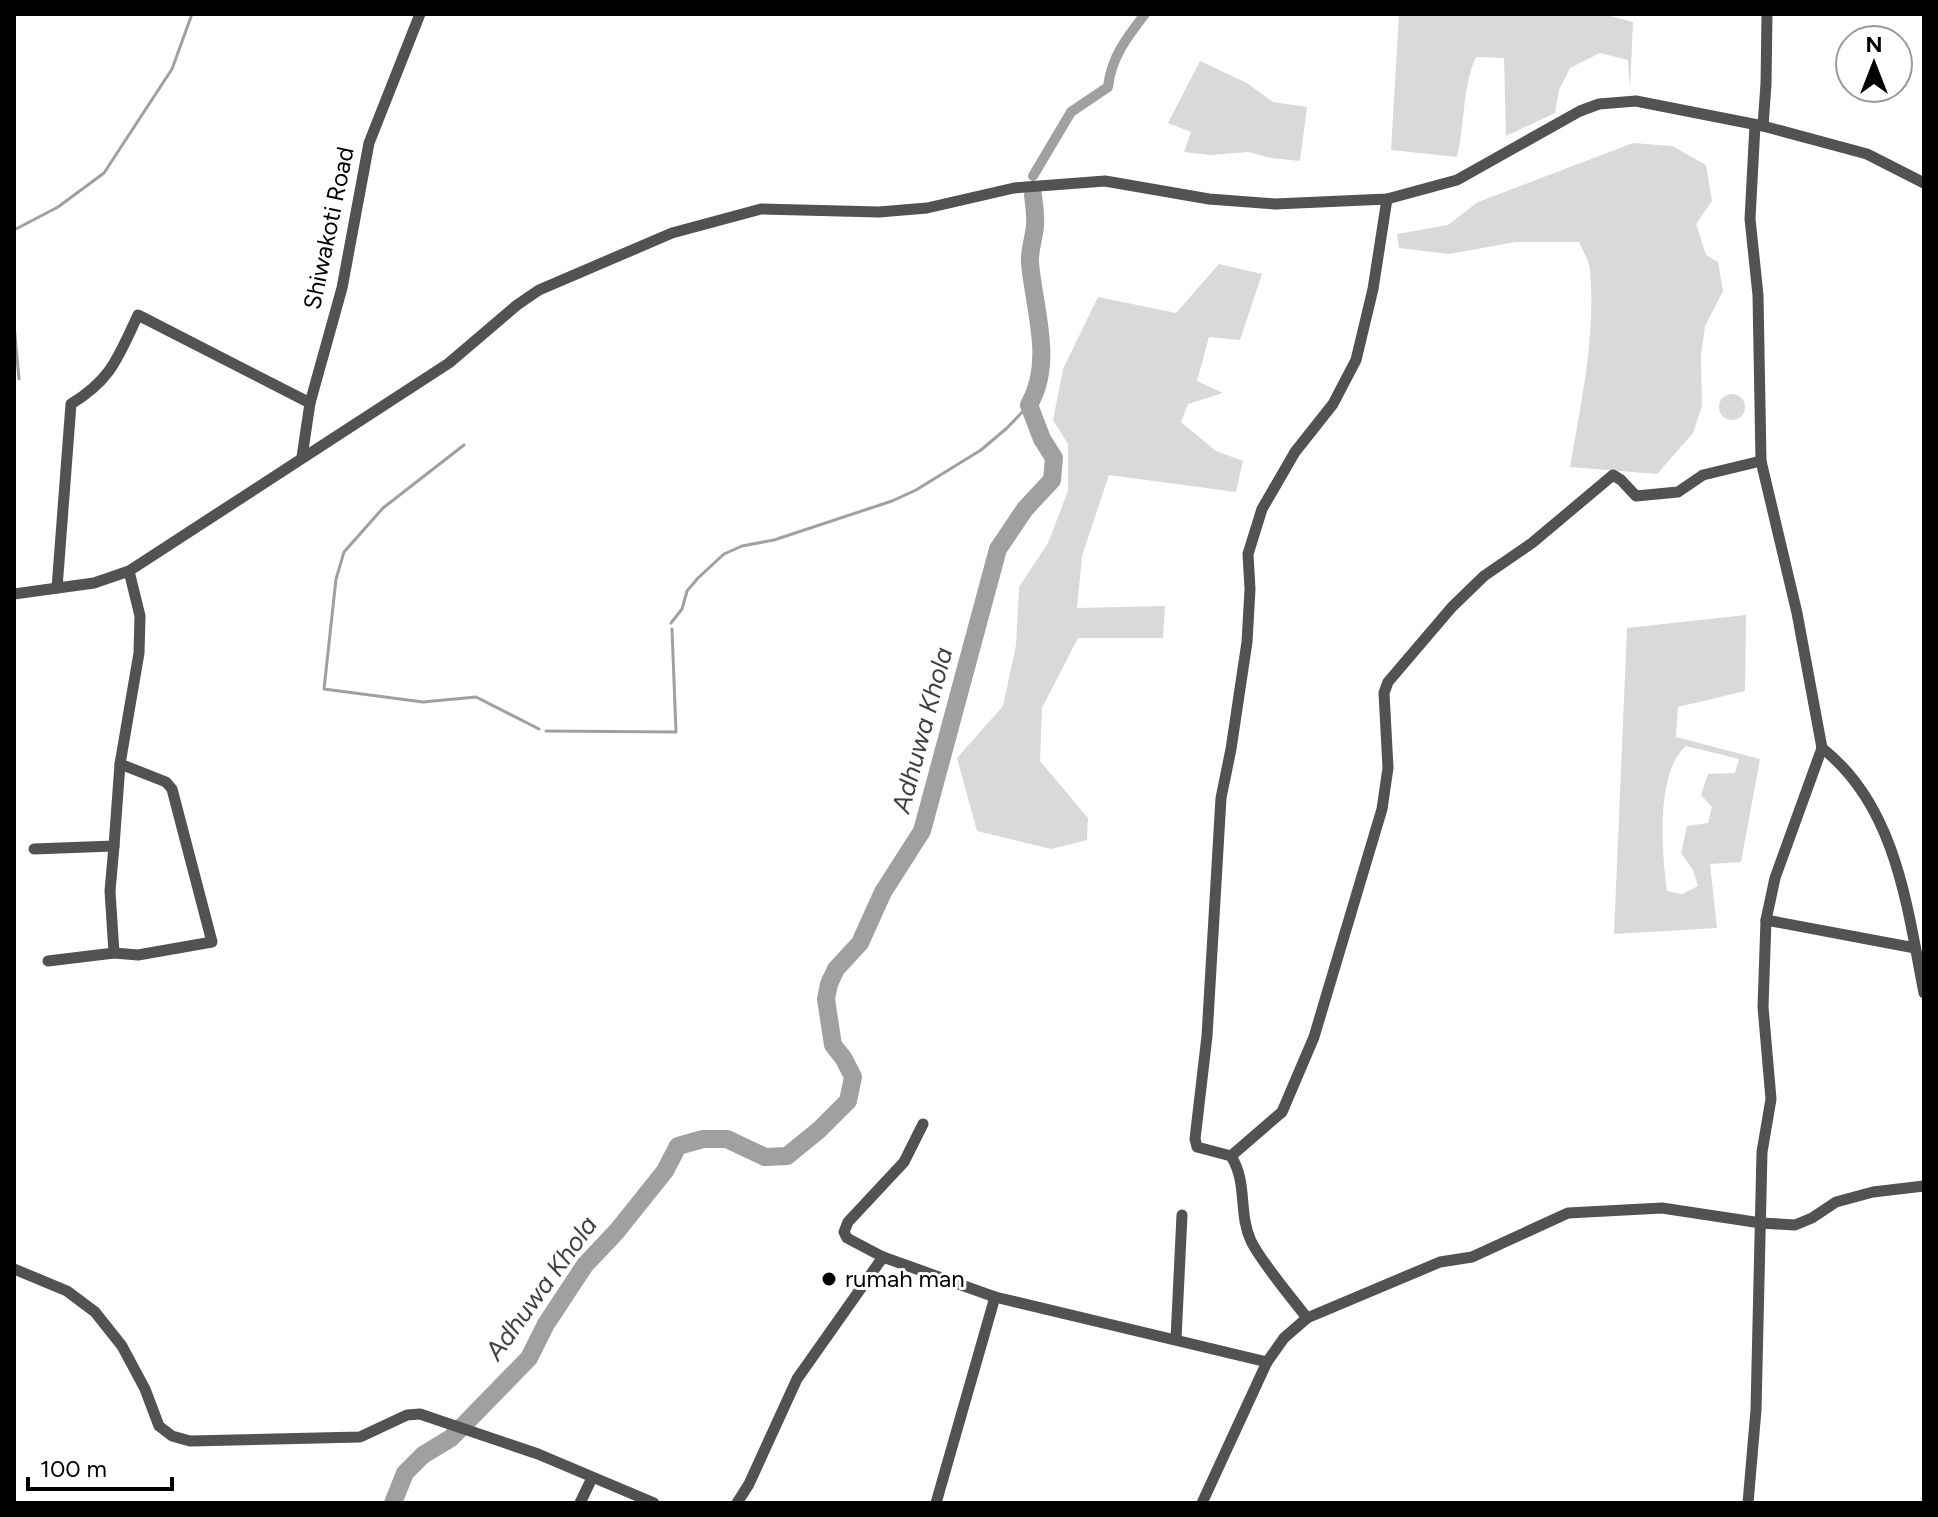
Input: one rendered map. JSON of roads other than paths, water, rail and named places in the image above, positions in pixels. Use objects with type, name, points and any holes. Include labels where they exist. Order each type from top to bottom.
[{"type":"street","name":"Shiwakoti Road","points":[[302,457],[310,403],[342,288],[369,143],[420,14]]},
{"type":"street","points":[[1748,1503],[1756,1410],[1762,1152],[1771,1099],[1763,1007],[1766,920],[1775,878],[1822,748],[1797,613],[1761,461],[1758,295],[1750,219],[1766,84],[1767,14]]},
{"type":"street","points":[[14,594],[94,583],[129,571],[449,363],[539,290],[672,233],[761,209],[879,212],[927,208],[1014,188],[1105,181],[1198,198],[1275,204],[1387,199],[1457,180],[1557,123],[1599,104],[1636,101],[1759,125],[1867,154],[1924,183]]},
{"type":"street","points":[[1307,1318],[1251,1242],[1241,1177],[1231,1156],[1197,1147],[1195,1139],[1207,1036],[1221,798],[1247,642],[1248,554],[1262,509],[1295,452],[1333,404],[1356,360],[1373,289],[1387,199]]},
{"type":"street","points":[[57,588],[71,404],[94,390],[112,370],[138,315],[310,403]]},
{"type":"street","points":[[1231,1156],[1282,1112],[1314,1037],[1382,809],[1388,768],[1384,693],[1394,675],[1452,607],[1484,576],[1532,543],[1613,475],[1636,496],[1661,495],[1678,492],[1703,475],[1761,461]]},
{"type":"street","points":[[114,953],[110,891],[120,764],[139,653],[140,616],[129,571]]},
{"type":"street","points":[[1822,748],[1842,763],[1860,785],[1890,845],[1903,886],[1924,993]]},
{"type":"street","points":[[48,961],[114,953],[138,955],[212,942],[172,789],[166,782],[120,764]]},
{"type":"street","points":[[34,849],[114,846]]},
{"type":"street","points":[[1766,920],[1915,948]]},
{"type":"street","points":[[923,1124],[904,1162],[848,1222],[844,1232],[847,1238],[883,1257],[995,1297],[1267,1362]]},
{"type":"street","points":[[1202,1503],[1267,1362],[1284,1338],[1307,1318],[1440,1262],[1472,1257],[1568,1213],[1662,1208],[1795,1225],[1836,1202],[1873,1192],[1924,1186]]},
{"type":"street","points":[[1176,1339],[1182,1215]]},
{"type":"street","points":[[737,1503],[749,1484],[797,1379],[883,1257]]},
{"type":"street","points":[[14,1269],[67,1291],[95,1312],[122,1346],[145,1389],[159,1426],[172,1436],[190,1441],[360,1437],[407,1415],[420,1414],[538,1454],[654,1503]]},
{"type":"street","points":[[936,1503],[995,1297]]},
{"type":"street","points":[[580,1503],[592,1478]]},
{"type":"waterway","points":[[14,230],[58,207],[104,173],[172,69],[192,14]]},
{"type":"waterway","points":[[1033,176],[1071,112],[1108,87],[1116,57],[1145,14]]},
{"type":"waterway","name":"Adhuwa Khola","points":[[393,1503],[405,1473],[423,1455],[451,1438],[529,1358],[546,1324],[585,1265],[665,1171],[678,1146],[703,1139],[727,1139],[765,1157],[787,1156],[848,1101],[853,1077],[833,1045],[826,999],[829,984],[836,969],[860,943],[883,892],[922,831],[998,549],[1025,509],[1052,480],[1054,458],[1042,439],[1029,405],[1040,371],[1041,353],[1030,263],[1035,222],[1033,195]]},
{"type":"waterway","points":[[14,325],[19,379]]},
{"type":"waterway","points":[[671,623],[682,609],[687,591],[724,554],[892,501],[916,490],[981,450],[1029,405]]},
{"type":"waterway","points":[[464,445],[383,508],[344,552],[336,579],[324,689],[423,702],[476,697],[539,729]]},
{"type":"waterway","points":[[546,731],[676,732],[672,629]]},
{"type":"place","name":"rumah man","points":[[829,1279]]}]
